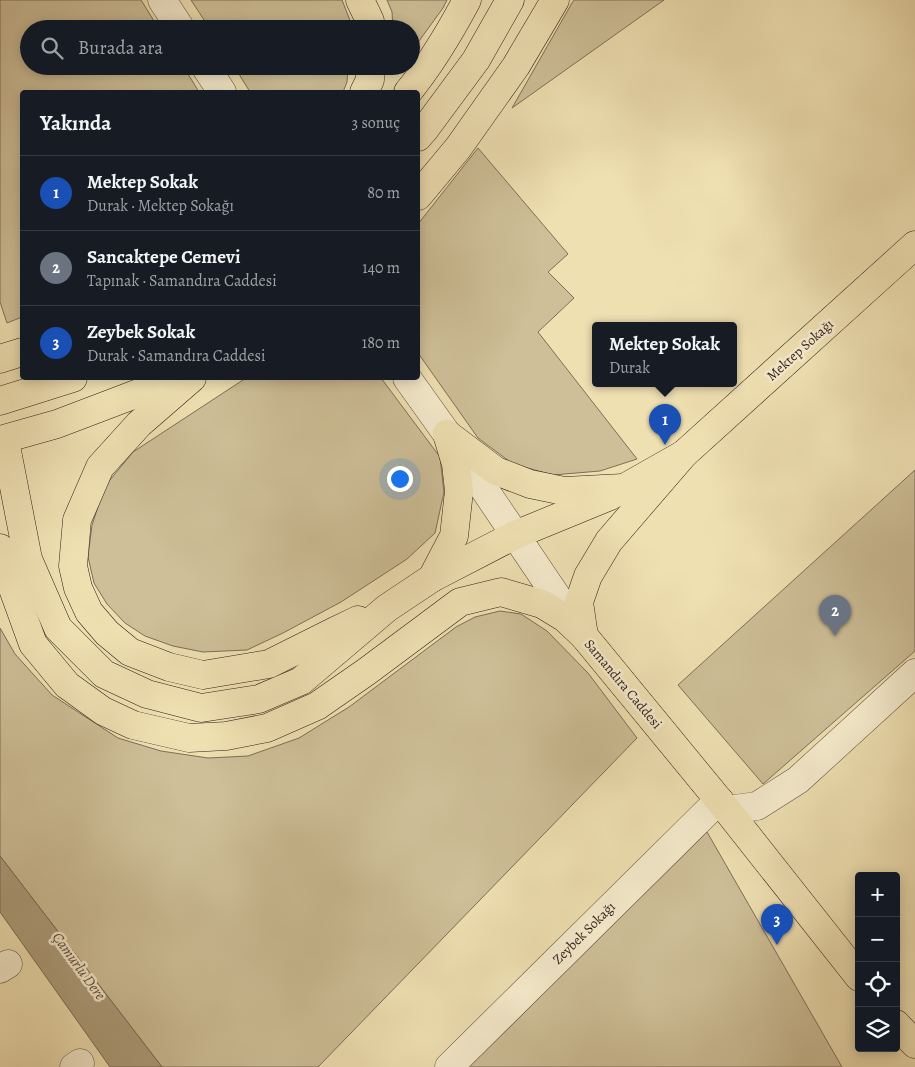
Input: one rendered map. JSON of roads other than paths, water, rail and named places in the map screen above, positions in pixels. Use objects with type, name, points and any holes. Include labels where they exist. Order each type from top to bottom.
[{"type":"main road","points":[[360,0],[370,20]]},
{"type":"main road","points":[[410,90],[454,24],[467,0]]},
{"type":"main road","points":[[420,135],[476,60],[510,0]]},
{"type":"main road","points":[[516,66],[548,0]]},
{"type":"main road","points":[[420,194],[458,148],[516,66],[555,0]]},
{"type":"main road","points":[[365,90],[370,80],[370,75]]},
{"type":"main road","name":"Mektep Sokağı","points":[[684,454],[915,245]]},
{"type":"main road","points":[[0,359],[20,353]]},
{"type":"main road","points":[[0,401],[68,380]]},
{"type":"main road","points":[[173,380],[3,446],[28,559],[58,628],[104,674],[147,694],[201,708],[259,699],[301,681],[387,608],[432,578],[515,535],[610,496],[684,454]]},
{"type":"main road","points":[[190,380],[139,424],[100,467],[77,520],[73,566],[78,588],[89,612],[107,633],[130,652],[169,667],[203,675],[269,664],[335,631],[387,608]]},
{"type":"main road","points":[[447,434],[496,471],[530,484],[564,491],[623,488]]},
{"type":"main road","points":[[432,578],[454,536],[459,490],[456,464],[447,434]]},
{"type":"main road","points":[[584,636],[579,602],[588,576],[609,541],[684,454]]},
{"type":"main road","points":[[0,548],[33,644],[67,685],[103,711],[133,725],[189,738],[226,736],[267,728],[317,706],[460,602],[501,592],[542,604],[564,618],[584,636]]},
{"type":"main road","name":"Samandıra Caddesi","points":[[584,636],[723,805],[855,972]]},
{"type":"main road","points":[[900,1028],[915,1044]]},
{"type":"street","points":[[162,0],[175,20]]},
{"type":"street","points":[[211,75],[221,90]]},
{"type":"street","name":"Samandıra Caddesi","points":[[408,380],[584,636]]},
{"type":"street","points":[[723,805],[757,806],[798,780],[915,673]]},
{"type":"street","name":"Zeybek Sokağı","points":[[449,1067],[723,805]]},
{"type":"water","name":"Çamurlu Dere","points":[[0,856],[162,1067],[110,1067],[0,912]]},
{"type":"place","name":"Mektep Sokak","points":[[665,445]]},
{"type":"place","name":"Sancaktepe Cemevi","points":[[835,636]]},
{"type":"place","name":"Zeybek Sokak","points":[[777,945]]}]
